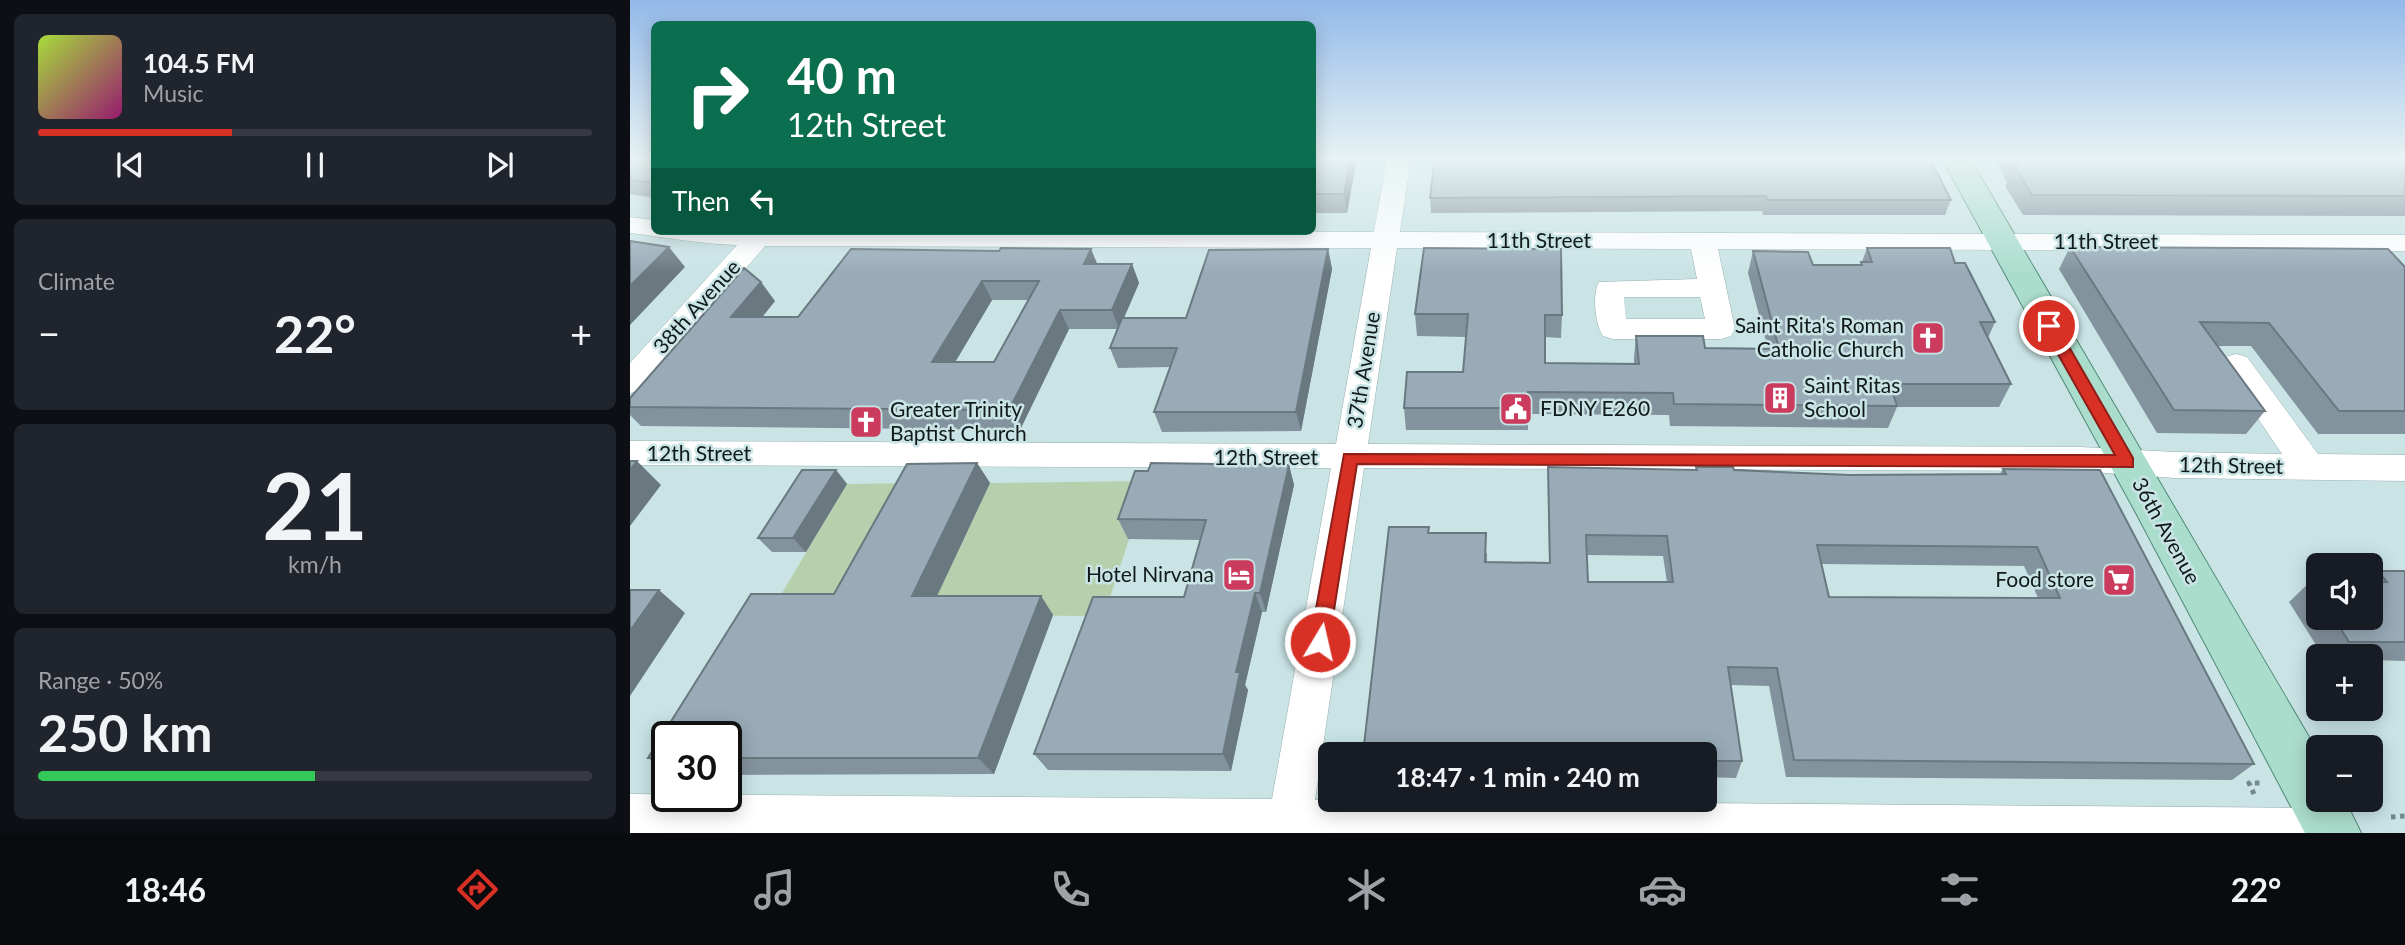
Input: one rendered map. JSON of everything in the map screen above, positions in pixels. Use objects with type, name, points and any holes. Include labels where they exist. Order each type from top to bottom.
[{"type":"main road","name":"36th Avenue","points":[[1976,196],[2333,831]]},
{"type":"street","name":"37th Avenue","points":[[1289,828],[1392,196]]},
{"type":"street","points":[[630,225],[651,228]]},
{"type":"street","name":"11th Street","points":[[704,235],[747,235]]},
{"type":"street","name":"38th Avenue","points":[[630,382],[760,235]]},
{"type":"street","name":"11th Street","points":[[865,235],[1385,240],[2405,243]]},
{"type":"street","points":[[1703,241],[1713,288]]},
{"type":"street","points":[[2236,364],[2309,467]]},
{"type":"street","name":"12th Street","points":[[630,453],[2080,459],[2405,468]]},
{"type":"street","points":[[630,816],[1289,828],[2333,831]]},
{"type":"path","points":[[2255,795],[2249,783],[2262,783]]},
{"type":"path","points":[[2391,817],[2405,816]]},
{"type":"green space","points":[[1148,481],[1104,616],[928,615],[990,483]]},
{"type":"green space","points":[[921,483],[852,613],[770,613],[847,484]]},
{"type":"building","points":[[1430,196],[1949,196],[1951,200],[1767,200],[1766,196],[1430,198]]},
{"type":"building","points":[[630,241],[669,247],[630,286]]},
{"type":"building","points":[[2070,247],[2388,249],[2405,267],[2405,411],[2339,411],[2269,323],[2200,322],[2265,411],[2174,410]]},
{"type":"building","points":[[1001,248],[1091,249],[1084,264],[1132,264],[1112,310],[1060,310],[1009,410],[630,407],[630,398],[744,268],[761,282],[731,317],[798,317],[851,249],[999,251]],"holes":[[[982,281],[1039,281],[994,362],[932,362]]]},
{"type":"building","points":[[1424,248],[1561,249],[1562,315],[1545,315],[1545,363],[1639,364],[1636,336],[1703,336],[1705,348],[1779,349],[1753,251],[1808,252],[1813,265],[1862,265],[1861,262],[1872,262],[1867,248],[1950,248],[1955,263],[1965,263],[1995,322],[1980,322],[2011,384],[1890,384],[1897,406],[1674,404],[1673,393],[1528,392],[1528,408],[1404,408],[1407,372],[1463,372],[1468,314],[1415,314]]},
{"type":"building","points":[[1328,249],[1296,412],[1154,412],[1177,348],[1110,348],[1122,318],[1186,318],[1209,250]]},
{"type":"building","points":[[630,461],[637,461],[630,470]]},
{"type":"building","points":[[977,463],[912,596],[1041,596],[978,758],[742,758],[742,721],[671,721],[751,594],[834,594],[907,464]]},
{"type":"building","points":[[1151,463],[1289,465],[1260,593],[1255,593],[1236,672],[1240,672],[1223,754],[1034,754],[1093,597],[1184,597],[1206,520],[1118,519],[1135,471],[1148,471]]},
{"type":"building","points":[[1548,467],[1697,470],[1696,467],[1733,467],[1734,470],[1850,475],[2006,474],[2003,469],[2100,470],[2254,764],[1794,760],[1777,668],[1728,667],[1742,761],[1717,761],[1717,742],[1364,742],[1389,527],[1429,527],[1428,533],[1486,533],[1485,562],[1550,563]],"holes":[[[1586,535],[1667,536],[1673,582],[1588,582]],[[1817,545],[2037,547],[2060,598],[1829,597]]]},
{"type":"building","points":[[802,470],[836,470],[793,538],[758,538]]},
{"type":"building","points":[[2383,571],[2405,571],[2405,642],[2349,642],[2342,630],[2383,630],[2383,582],[2387,582]]},
{"type":"building","points":[[630,590],[659,590],[630,631]]},
{"type":"place","name":"Saint Rita's Roman Catholic Church","points":[[1928,338]]},
{"type":"place","name":"Saint Ritas School","points":[[1780,398]]},
{"type":"place","name":"FDNY E260","points":[[1516,409]]},
{"type":"place","name":"Greater Trinity Baptist Church","points":[[866,422]]},
{"type":"place","name":"Hotel Nirvana","points":[[1239,575]]},
{"type":"place","name":"Food store","points":[[2119,580]]},
{"type":"route","points":[[1320,642],[1350,458],[2080,459],[2127,462],[2049,326]]}]
